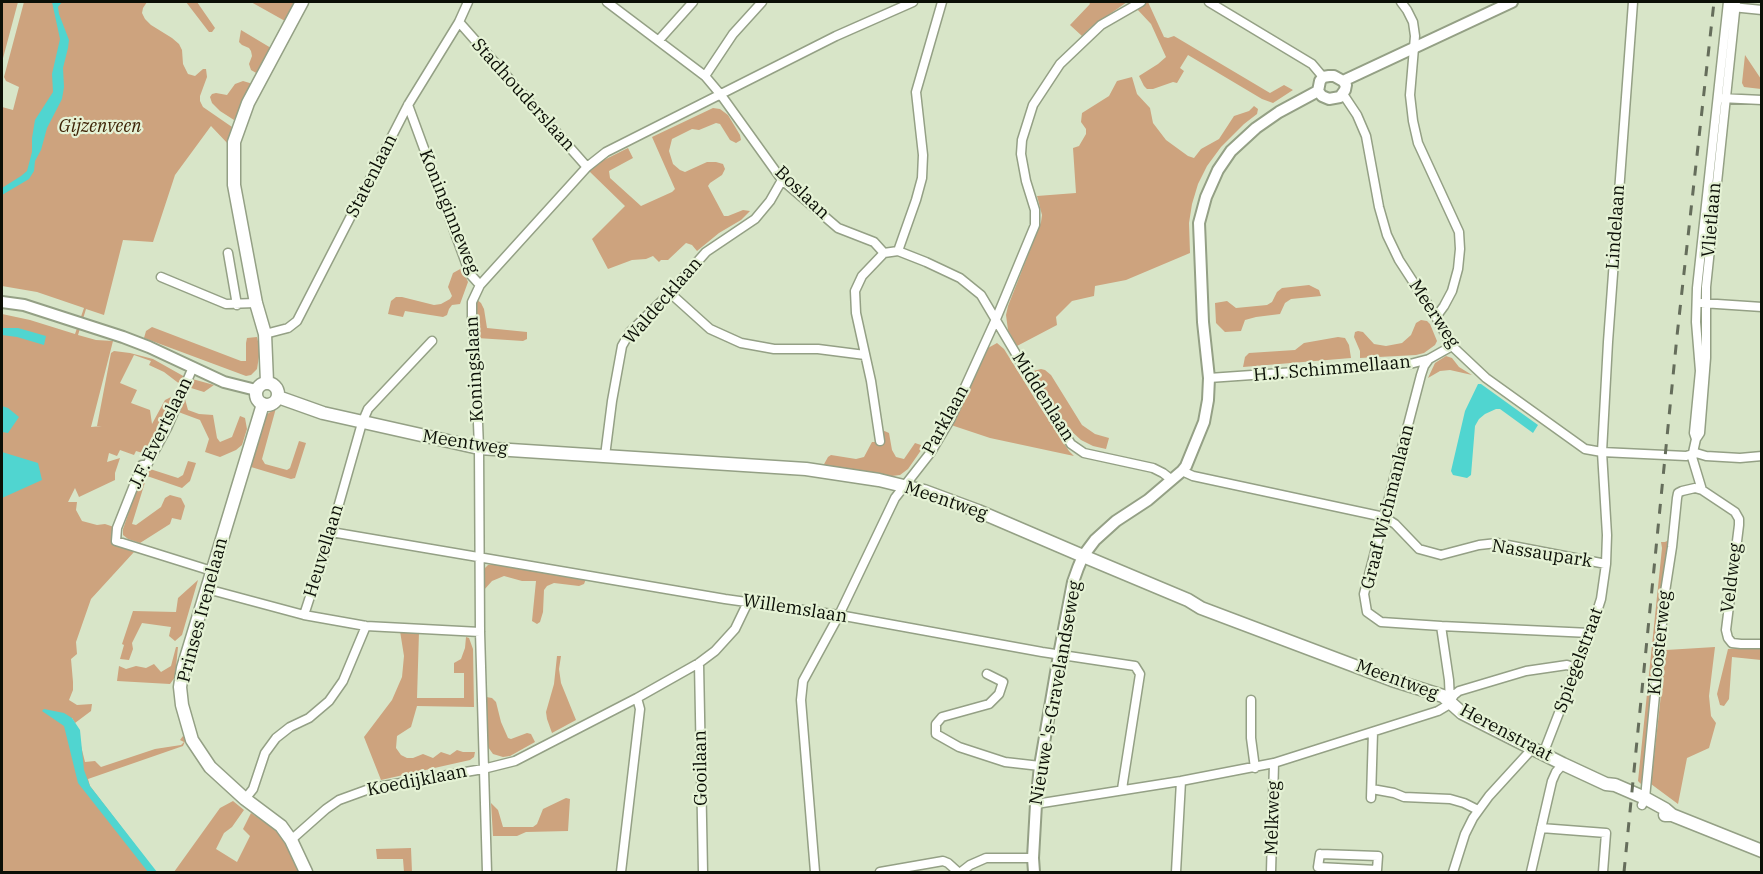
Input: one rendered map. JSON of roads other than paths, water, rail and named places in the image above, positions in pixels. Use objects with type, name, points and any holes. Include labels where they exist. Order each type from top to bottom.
[{"type":"main road","points":[[267,382],[265,334],[256,303],[234,185],[234,142],[248,103],[302,2]]},
{"type":"main road","points":[[267,382],[277,389],[278,397],[274,403],[267,405],[257,399],[256,390],[261,384],[267,382]]},
{"type":"main road","name":"Meentweg","points":[[278,397],[323,413],[362,423],[479,448],[806,469],[905,486],[978,511],[1188,600],[1201,608],[1392,680],[1443,696],[1450,702]]},
{"type":"main road","name":"Prinses Irenelaan","points":[[244,799],[210,767],[196,749],[186,724],[180,687],[183,668],[263,404]]},
{"type":"main road","name":"Herenstraat","points":[[1450,702],[1462,713],[1606,784],[1612,792],[1643,801],[1666,815],[1672,815],[1761,851]]},
{"type":"main road","points":[[244,799],[281,826],[291,840],[306,873]]},
{"type":"street","name":"Statenlaan","points":[[265,334],[288,328],[297,321],[408,105],[459,22],[468,2]]},
{"type":"street","name":"Boslaan","points":[[608,2],[705,76],[721,94],[782,180],[838,228],[874,242],[884,253]]},
{"type":"street","points":[[659,40],[693,2]]},
{"type":"street","points":[[705,76],[733,34],[762,2]]},
{"type":"street","name":"Koningslaan","points":[[487,873],[480,632],[479,448],[472,322],[472,302],[480,285],[587,167],[606,152],[837,36],[913,2]]},
{"type":"street","points":[[898,251],[922,178],[923,155],[916,92],[942,2]]},
{"type":"street","name":"Parklaan","points":[[815,873],[801,700],[802,681],[838,615],[895,498],[931,452],[950,420],[996,319],[1035,225],[1035,210],[1021,154],[1022,140],[1033,105],[1060,64],[1101,25],[1141,2]]},
{"type":"street","points":[[1209,2],[1312,64],[1323,77]]},
{"type":"street","points":[[1401,2],[1413,22],[1415,47],[1410,95],[1418,143],[1459,232],[1458,269],[1452,291],[1436,317]]},
{"type":"street","points":[[1343,81],[1512,2]]},
{"type":"street","name":"Lindelaan","points":[[1602,452],[1633,2]]},
{"type":"street","points":[[1731,4],[1761,10]]},
{"type":"street","name":"Vlietlaan","points":[[1693,453],[1700,433],[1706,358],[1701,303],[1731,4]]},
{"type":"street","name":"Stadhouderslaan","points":[[459,22],[587,167]]},
{"type":"street","points":[[1334,76],[1343,81],[1346,85],[1343,94],[1334,99],[1322,96],[1318,91],[1323,77],[1334,76]]},
{"type":"street","name":"Nieuwe 's-Gravelandseweg","points":[[1034,873],[1036,804],[1040,766],[1059,655],[1074,582],[1083,556],[1116,521],[1148,500],[1182,471],[1204,422],[1209,378],[1203,322],[1199,223],[1206,197],[1218,170],[1232,151],[1279,112],[1318,91]]},
{"type":"street","name":"Meerweg","points":[[1343,94],[1357,115],[1366,136],[1379,207],[1387,235],[1399,260],[1452,346],[1486,378],[1578,445],[1586,448],[1602,452],[1686,456],[1693,453],[1740,458],[1761,456]]},
{"type":"street","points":[[1721,98],[1761,100]]},
{"type":"street","name":"Koninginneweg","points":[[408,105],[470,274],[480,285]]},
{"type":"street","name":"Waldecklaan","points":[[605,456],[622,346],[630,332],[670,293],[706,252],[755,219],[770,201],[782,180]]},
{"type":"street","points":[[880,441],[872,381],[856,314],[855,291],[862,276],[884,253],[898,251],[960,278],[981,295],[996,319]]},
{"type":"street","points":[[228,253],[237,304]]},
{"type":"street","points":[[160,277],[226,304],[256,303]]},
{"type":"street","points":[[670,293],[710,329],[741,343],[774,349],[818,349],[866,355]]},
{"type":"street","points":[[2,302],[24,305],[123,337],[224,382],[256,390]]},
{"type":"street","points":[[1701,303],[1761,307]]},
{"type":"street","name":"Middenlaan","points":[[996,319],[1071,444],[1084,453],[1153,468],[1172,480]]},
{"type":"street","name":"Heuvellaan","points":[[432,341],[368,409],[304,615],[366,626],[480,632]]},
{"type":"street","name":"H.J. Schimmellaan","points":[[1209,378],[1410,364],[1429,358],[1452,346]]},
{"type":"street","name":"Graaf Wichmanlaan","points":[[1429,358],[1424,366],[1364,594],[1367,612],[1381,622],[1590,633]]},
{"type":"street","name":"J.F. Evertslaan","points":[[193,367],[167,428],[147,465],[142,465],[117,528],[116,541],[212,571]]},
{"type":"street","points":[[1602,452],[1606,564]]},
{"type":"street","points":[[1693,453],[1692,461],[1702,490]]},
{"type":"street","points":[[1182,471],[1193,476],[1384,518]]},
{"type":"street","name":"Kloosterweg","points":[[1643,801],[1677,498],[1682,491],[1694,487],[1698,479]]},
{"type":"street","points":[[1690,489],[1702,490]]},
{"type":"street","name":"Veldweg","points":[[1702,490],[1735,512],[1738,519],[1726,630],[1728,638],[1732,643],[1761,644]]},
{"type":"street","name":"Nassaupark","points":[[1384,518],[1395,524],[1419,549],[1441,555],[1479,545],[1497,543],[1606,564]]},
{"type":"street","name":"Willemslaan","points":[[331,532],[1135,666],[1140,674],[1122,789]]},
{"type":"street","name":"Spiegelstraat","points":[[1538,751],[1590,633],[1601,599],[1606,564]]},
{"type":"street","points":[[207,590],[304,615]]},
{"type":"street","name":"Koedijklaan","points":[[291,840],[339,800],[372,788],[516,761],[637,698],[699,663],[715,651],[735,629],[748,602]]},
{"type":"street","points":[[244,799],[253,789],[265,753],[276,738],[290,727],[309,718],[329,701],[343,681],[366,626]]},
{"type":"street","points":[[1441,626],[1450,702]]},
{"type":"street","name":"Gooilaan","points":[[699,663],[703,873]]},
{"type":"street","name":"Meentweg","points":[[1450,702],[1459,691],[1526,671],[1567,665],[1576,668]]},
{"type":"street","points":[[987,674],[1003,682],[999,693],[989,704],[942,717],[936,724],[936,734],[959,747],[1005,762],[1040,766]]},
{"type":"street","points":[[621,873],[640,709],[637,698]]},
{"type":"street","points":[[1251,700],[1251,738],[1255,768]]},
{"type":"street","name":"Herenstraat","points":[[1036,804],[1255,768],[1438,711],[1450,702]]},
{"type":"street","points":[[1373,732],[1371,793],[1450,799],[1478,810]]},
{"type":"street","points":[[1454,873],[1464,834],[1478,810],[1489,796],[1538,751]]},
{"type":"street","name":"Melkweg","points":[[1271,873],[1274,763]]},
{"type":"street","points":[[1531,873],[1552,781],[1563,764]]},
{"type":"street","points":[[1176,873],[1181,781]]},
{"type":"street","points":[[1540,828],[1606,833],[1603,873]]},
{"type":"street","points":[[1320,854],[1378,856],[1377,870],[1348,871],[1318,867],[1320,854]]},
{"type":"street","points":[[880,873],[943,861],[959,873],[986,858],[1033,858]]},
{"type":"water","points":[[52,2],[62,2],[58,7],[59,14],[69,40],[63,68],[62,99],[47,128],[41,150],[35,161],[34,171],[29,179],[2,195],[2,188],[27,171],[32,152],[35,120],[53,92],[52,74],[60,39]]},
{"type":"water","points":[[2,328],[18,328],[46,336],[44,345],[2,335]]},
{"type":"water","points":[[1478,384],[1538,425],[1533,433],[1500,409],[1485,414],[1475,426],[1471,475],[1467,478],[1453,475],[1451,471],[1465,411]]},
{"type":"water","points":[[2,406],[19,417],[8,433],[2,432]]},
{"type":"water","points":[[2,452],[38,463],[42,480],[2,498]]},
{"type":"water","points":[[44,709],[64,713],[72,718],[80,730],[84,770],[90,786],[157,872],[148,872],[78,783],[64,726],[42,711]]},
{"type":"railway","points":[[1624,872],[1677,336],[1714,2]]},
{"type":"park label","name":"Gijzenveen","points":[[100,127]]}]
